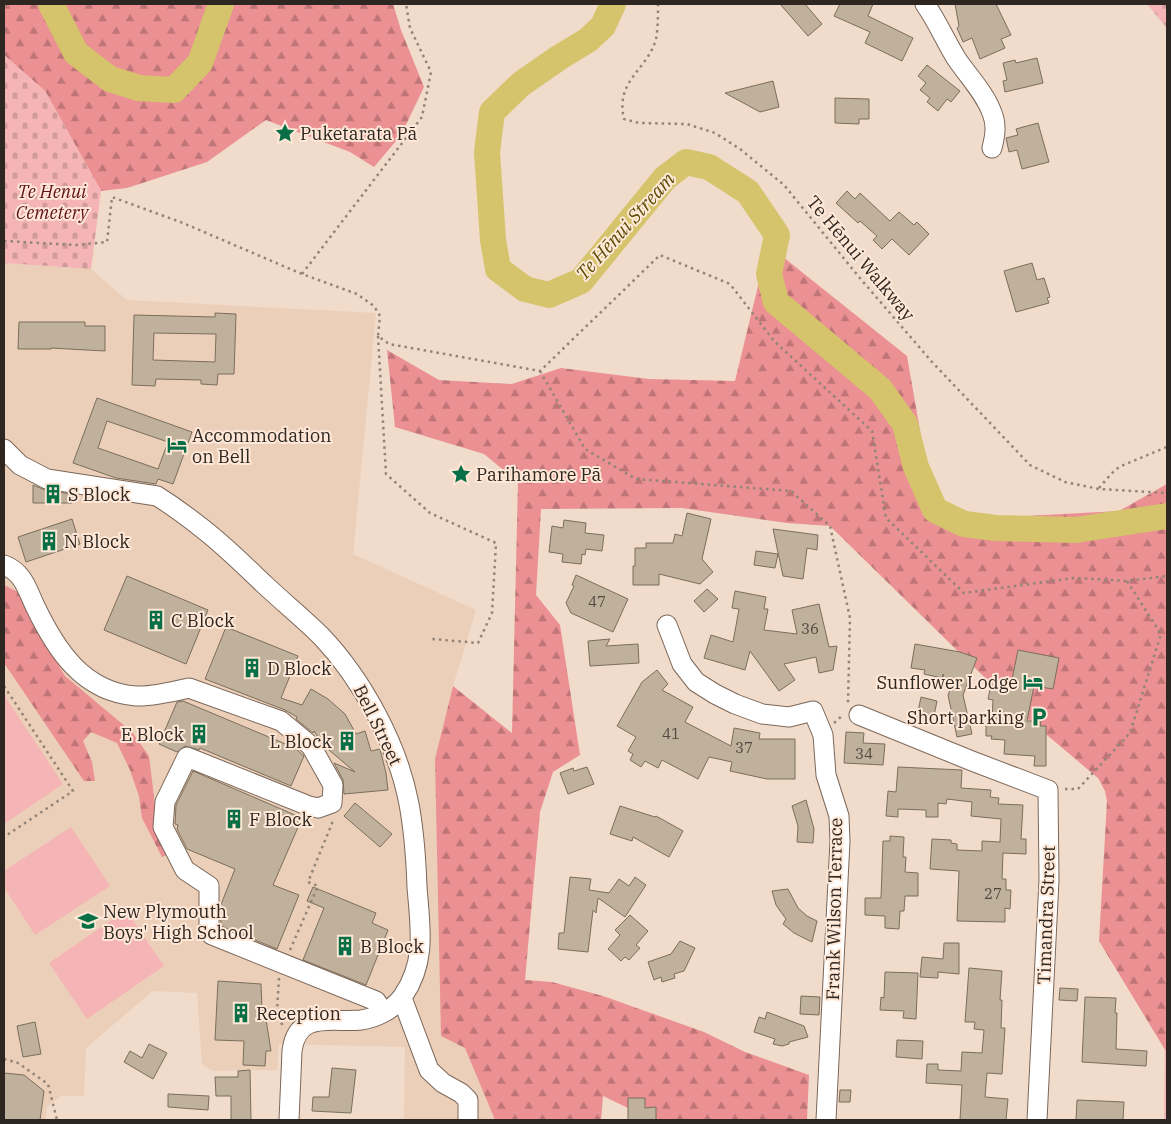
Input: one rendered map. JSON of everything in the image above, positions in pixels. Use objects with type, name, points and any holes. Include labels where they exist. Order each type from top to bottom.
[{"type":"street","points":[[930,10],[945,40],[989,105],[993,114],[995,133],[992,148]]},
{"type":"street","name":"Bell Street","points":[[4,449],[20,465],[47,479],[158,496],[204,530],[321,636],[355,678],[379,719],[398,764],[409,803],[415,851],[420,941],[419,962],[411,983],[402,998],[392,1008],[362,1020],[318,1021],[307,1024],[297,1034],[294,1042]]},
{"type":"street","points":[[4,565],[19,573],[47,631],[69,663],[102,688],[136,696],[175,692],[189,688],[281,721],[311,746],[333,785],[332,803],[318,808],[309,806],[187,757],[165,802],[163,827],[185,870],[209,886],[209,927],[212,935],[376,1002],[384,1012]]},
{"type":"street","name":"Frank Wilson Terrace","points":[[667,626],[682,664],[696,682],[735,704],[762,714],[789,717],[813,711],[823,735],[826,775],[839,816],[840,842],[826,1120]]},
{"type":"street","points":[[859,715],[1048,790]]},
{"type":"street","name":"Timandra Street","points":[[1037,1120],[1049,880],[1048,790]]},
{"type":"street","points":[[402,998],[429,1070],[443,1083],[461,1093],[468,1100],[468,1120]]},
{"type":"street","points":[[289,1120],[294,1042]]},
{"type":"path","points":[[302,274],[422,117],[431,72],[410,28],[406,4]]},
{"type":"path","name":"Te Hēnui Walkway","points":[[658,4],[656,38],[646,59],[627,85],[621,105],[624,119],[640,123],[687,124],[715,133],[740,149],[784,185],[932,362],[1030,465],[1065,482],[1099,489],[1167,493]]},
{"type":"path","points":[[4,242],[76,245],[107,242],[112,197],[183,223],[302,274],[357,294],[374,306],[380,316],[378,336],[386,474],[430,513],[496,543],[492,613],[478,643],[432,639]]},
{"type":"path","points":[[540,371],[660,255],[730,284],[774,341],[872,431],[886,518],[964,593],[1074,578],[1127,581],[1167,576]]},
{"type":"path","points":[[378,336],[389,344],[540,371],[585,449],[636,479],[791,491],[830,526],[850,618],[847,710],[823,735]]},
{"type":"path","points":[[1099,489],[1111,474],[1120,467],[1167,447]]},
{"type":"path","points":[[1048,790],[1078,789],[1130,733],[1161,634],[1127,581]]},
{"type":"path","points":[[4,686],[73,791],[4,837]]},
{"type":"path","points":[[294,1042],[285,1032],[277,1011],[278,986],[284,964],[318,886],[308,882],[333,819]]},
{"type":"path","points":[[4,1059],[18,1063],[48,1084],[57,1120]]},
{"type":"shaded area","points":[[4,263],[91,269],[127,300],[376,313],[353,554],[476,610],[453,686],[435,759],[465,1048],[495,1120],[404,1120],[405,1047],[279,1044],[277,1070],[213,1071],[202,1064],[197,993],[153,991],[86,1048],[84,1096],[61,1096],[47,1107],[46,1120],[4,1120]]},
{"type":"green space","points":[[4,4],[393,4],[401,30],[424,87],[401,135],[374,167],[350,152],[266,120],[207,162],[127,188],[101,191],[45,91],[4,55]]},
{"type":"green space","points":[[1147,4],[1167,4],[1167,28]]},
{"type":"green space","name":"Te Henui Cemetery","points":[[4,55],[45,91],[101,191],[91,269],[4,263]]},
{"type":"green space","points":[[768,245],[907,356],[929,482],[944,503],[987,518],[1119,511],[1167,484],[1167,1053],[1099,941],[1107,801],[1105,791],[1098,778],[1022,714],[830,526],[787,523],[682,508],[541,509],[536,595],[560,625],[580,755],[553,772],[540,812],[525,980],[552,982],[603,996],[704,1032],[745,1052],[809,1075],[807,1120],[653,1120],[603,1096],[601,1120],[495,1120],[465,1048],[441,1036],[435,759],[453,686],[512,733],[518,482],[484,454],[395,427],[387,350],[439,380],[512,384],[561,368],[649,379],[735,381]]},
{"type":"green space","points":[[4,585],[18,592],[38,631],[65,676],[132,732],[149,756],[158,829],[169,854],[162,857],[142,818],[139,796],[130,770],[117,743],[91,732],[83,741],[92,762],[95,781],[84,781],[4,663]]},
{"type":"green space","points":[[4,695],[63,784],[4,824]]},
{"type":"green space","points":[[71,827],[110,886],[35,935],[4,887],[4,871]]},
{"type":"green space","points":[[126,910],[164,966],[87,1019],[49,963]]},
{"type":"green space","points":[[1165,1037],[1167,1038],[1167,1120],[1164,1120]]},
{"type":"building","points":[[780,4],[805,4],[822,24],[808,36]]},
{"type":"building","points":[[840,4],[873,4],[868,16],[913,38],[902,61],[865,43],[870,32],[834,16]]},
{"type":"building","points":[[955,4],[996,4],[1011,35],[1001,39],[1005,48],[980,59],[972,38],[963,42],[957,28],[959,26]]},
{"type":"building","points":[[1037,58],[1043,83],[1005,92],[1003,81],[1007,80],[1003,63],[1015,60],[1016,63]]},
{"type":"building","points":[[927,65],[960,91],[951,102],[947,99],[938,111],[927,102],[930,98],[920,90],[926,83],[918,76]]},
{"type":"building","points":[[773,81],[779,107],[760,112],[725,93]]},
{"type":"building","points":[[835,98],[869,99],[869,119],[859,119],[859,124],[835,123]]},
{"type":"building","points":[[1038,123],[1049,162],[1022,169],[1017,150],[1009,152],[1006,138],[1018,135],[1016,129]]},
{"type":"building","points":[[847,191],[855,199],[860,193],[890,221],[899,212],[914,225],[917,222],[929,234],[909,255],[892,239],[882,249],[873,240],[877,236],[860,221],[858,223],[836,203]]},
{"type":"building","points":[[1032,263],[1037,280],[1044,278],[1050,297],[1047,298],[1049,303],[1016,312],[1004,271]]},
{"type":"building","points":[[215,313],[236,314],[234,374],[218,374],[217,385],[201,384],[201,380],[156,379],[155,386],[132,385],[134,315],[215,317]],"holes":[[[154,333],[216,334],[215,362],[153,360]]]},
{"type":"building","points":[[19,322],[85,322],[85,326],[105,326],[105,351],[51,348],[18,349]]},
{"type":"building","name":"Accommodation on Bell","points":[[97,398],[192,432],[173,484],[158,479],[156,484],[116,478],[73,463]],"holes":[[[107,421],[168,442],[158,469],[98,448]]]},
{"type":"building","name":"S Block","points":[[33,485],[45,490],[72,494],[72,503],[33,503]]},
{"type":"building","points":[[687,513],[711,519],[702,559],[713,572],[700,584],[659,574],[659,585],[633,585],[635,548],[646,548],[646,543],[673,543],[675,534],[682,536]]},
{"type":"building","name":"N Block","points":[[72,519],[80,544],[26,562],[18,537]]},
{"type":"building","points":[[564,520],[586,523],[585,533],[604,535],[602,551],[586,549],[585,555],[582,554],[581,564],[562,562],[563,554],[549,552],[552,526],[563,528]]},
{"type":"building","points":[[773,529],[818,535],[817,550],[807,548],[803,579],[783,576]]},
{"type":"building","points":[[756,551],[778,554],[775,568],[754,565]]},
{"type":"building","points":[[576,575],[628,599],[613,632],[571,613],[566,603],[574,586],[572,585]]},
{"type":"building","name":"C Block","points":[[127,576],[208,610],[186,664],[104,630]]},
{"type":"building","points":[[707,589],[718,599],[704,612],[694,601]]},
{"type":"building","points":[[735,591],[766,597],[764,609],[768,609],[764,630],[797,634],[792,610],[819,604],[829,647],[837,646],[833,670],[819,673],[816,657],[784,664],[795,680],[779,691],[750,651],[745,670],[704,658],[711,635],[733,642],[739,609],[732,608]]},
{"type":"building","points":[[226,627],[298,656],[281,698],[302,705],[311,689],[328,699],[345,714],[356,734],[365,731],[371,751],[380,749],[388,790],[344,794],[343,780],[334,763],[355,772],[323,745],[314,731],[313,733],[296,719],[297,717],[285,710],[205,679]]},
{"type":"building","points":[[610,639],[606,646],[638,644],[639,663],[590,666],[588,641]]},
{"type":"building","points":[[915,644],[960,652],[977,658],[963,695],[972,734],[957,737],[948,695],[954,680],[944,678],[943,674],[942,678],[924,674],[925,670],[911,668]]},
{"type":"building","points":[[1018,650],[1059,658],[1053,689],[1034,686],[1027,721],[1041,721],[1040,726],[1046,726],[1046,766],[1034,766],[1035,756],[1004,754],[1005,740],[991,739],[992,736],[986,736],[986,722],[992,722],[993,700],[988,699],[992,680],[1011,684]]},
{"type":"building","points":[[657,670],[668,684],[662,690],[693,707],[685,722],[731,746],[734,728],[760,733],[759,739],[795,739],[795,779],[767,779],[730,771],[732,762],[709,757],[698,779],[662,760],[658,768],[645,761],[641,767],[630,760],[633,754],[628,751],[636,737],[617,726],[642,682]]},
{"type":"building","points":[[921,697],[937,701],[934,716],[930,715],[928,723],[916,721]]},
{"type":"building","points":[[183,701],[295,748],[304,756],[291,786],[200,748],[199,750],[185,746],[177,752],[159,744],[177,702]]},
{"type":"building","points":[[846,732],[864,733],[863,743],[885,744],[883,765],[844,763]]},
{"type":"building","points":[[587,767],[594,784],[568,794],[560,773],[573,768],[574,771]]},
{"type":"building","points":[[898,767],[962,770],[961,788],[991,790],[990,797],[999,798],[998,804],[1023,805],[1021,839],[1026,839],[1026,854],[1003,853],[1002,879],[1006,879],[1006,890],[1011,890],[1010,909],[1005,908],[1005,922],[957,921],[959,871],[930,869],[932,839],[951,840],[951,843],[957,844],[957,850],[982,851],[982,841],[1000,842],[1001,819],[971,816],[972,802],[947,799],[946,804],[938,803],[938,817],[926,817],[926,810],[898,809],[898,817],[886,816],[888,791],[896,792]]},
{"type":"building","name":"F Block","points":[[193,771],[302,818],[273,885],[299,895],[277,949],[221,926],[220,907],[235,869],[187,849],[177,829],[178,825],[175,824],[176,805]]},
{"type":"building","points":[[806,800],[814,829],[813,843],[797,842],[798,826],[792,806]]},
{"type":"building","points":[[355,803],[392,834],[380,847],[344,816]]},
{"type":"building","points":[[620,806],[656,816],[683,831],[669,857],[633,837],[632,841],[610,834]]},
{"type":"building","points":[[890,836],[904,837],[903,857],[906,857],[905,872],[918,873],[918,896],[905,896],[904,911],[900,911],[899,929],[885,928],[885,916],[865,915],[865,898],[881,898],[883,841],[890,841]]},
{"type":"building","points":[[570,877],[591,879],[589,890],[609,893],[619,879],[629,886],[635,877],[646,885],[625,917],[598,898],[596,913],[593,910],[588,952],[558,949],[559,933],[564,933]]},
{"type":"building","name":"B Block","points":[[313,887],[376,913],[372,923],[388,930],[366,985],[303,960],[324,908],[307,901]]},
{"type":"building","points":[[788,889],[798,908],[807,916],[817,921],[812,942],[794,933],[783,924],[786,919],[776,905],[772,891]]},
{"type":"building","points":[[630,915],[648,931],[636,945],[640,948],[629,960],[625,957],[621,961],[608,949],[620,935],[615,930]]},
{"type":"building","points":[[680,941],[695,948],[684,971],[674,974],[675,978],[662,982],[661,977],[654,980],[648,962],[671,954]]},
{"type":"building","points":[[944,943],[959,943],[959,974],[938,972],[938,978],[920,977],[922,957],[943,959]]},
{"type":"building","points":[[969,968],[1002,971],[1001,1028],[1005,1028],[1002,1074],[987,1073],[985,1097],[1008,1099],[1006,1120],[960,1120],[962,1085],[926,1083],[927,1064],[938,1064],[938,1070],[961,1071],[962,1052],[982,1053],[984,1030],[974,1029],[975,1022],[965,1022]]},
{"type":"building","points":[[885,972],[918,973],[916,1019],[903,1018],[904,1011],[880,1010],[881,997],[884,998]]},
{"type":"building","name":"Reception","points":[[218,981],[261,984],[262,1010],[265,1013],[271,1051],[266,1051],[265,1066],[243,1065],[244,1041],[215,1040]]},
{"type":"building","points":[[1060,988],[1078,989],[1077,1001],[1059,1000]]},
{"type":"building","points":[[801,996],[820,997],[819,1015],[800,1014]]},
{"type":"building","points":[[1085,997],[1116,998],[1116,1049],[1147,1051],[1146,1066],[1082,1062]]},
{"type":"building","points":[[767,1012],[804,1026],[808,1037],[782,1046],[773,1044],[775,1039],[754,1032],[759,1017],[765,1019]]},
{"type":"building","points":[[35,1022],[41,1054],[23,1057],[17,1026]]},
{"type":"building","points":[[897,1040],[923,1041],[922,1059],[896,1057]]},
{"type":"building","points":[[149,1044],[167,1053],[153,1079],[124,1062],[130,1051],[142,1058]]},
{"type":"building","points":[[332,1068],[356,1070],[351,1113],[312,1111],[313,1097],[329,1097]]},
{"type":"building","points":[[250,1070],[251,1120],[231,1120],[231,1096],[216,1096],[215,1077],[238,1077],[238,1071]]},
{"type":"building","points":[[4,1073],[24,1075],[44,1091],[40,1120],[4,1120]]},
{"type":"building","points":[[840,1090],[851,1090],[850,1102],[839,1102]]},
{"type":"building","points":[[168,1094],[209,1096],[208,1110],[168,1107]]},
{"type":"building","points":[[628,1098],[645,1098],[645,1108],[656,1107],[656,1120],[628,1120]]},
{"type":"building","points":[[1077,1100],[1124,1102],[1123,1120],[1076,1120]]},
{"type":"waterway","name":"Te Hēnui Stream","points":[[51,4],[76,53],[110,79],[139,88],[174,90],[200,63],[221,4]]},
{"type":"waterway","name":"Te Hēnui Stream","points":[[613,4],[603,26],[588,40],[521,84],[492,112],[487,152],[493,240],[498,269],[525,289],[549,295],[581,281],[665,178],[686,162],[709,167],[748,192],[777,235],[769,274],[776,302],[880,389],[905,424],[916,467],[935,510],[964,524],[996,528],[1076,530],[1167,516]]},
{"type":"place","name":"Puketarata Pā","points":[[285,133]]},
{"type":"place","name":"Accommodation on Bell","points":[[177,445]]},
{"type":"place","name":"Parihamore Pā","points":[[461,474]]},
{"type":"place","name":"S Block","points":[[53,494]]},
{"type":"place","name":"N Block","points":[[49,541]]},
{"type":"place","name":"C Block","points":[[156,620]]},
{"type":"place","name":"D Block","points":[[252,668]]},
{"type":"place","name":"Sunflower Lodge","points":[[1033,682]]},
{"type":"place","name":"Short parking","points":[[1039,717]]},
{"type":"place","name":"E Block","points":[[199,734]]},
{"type":"place","name":"L Block","points":[[347,741]]},
{"type":"place","name":"F Block","points":[[234,819]]},
{"type":"place","name":"New Plymouth Boys' High School","points":[[88,921]]},
{"type":"place","name":"B Block","points":[[345,946]]},
{"type":"place","name":"Reception","points":[[241,1013]]}]
